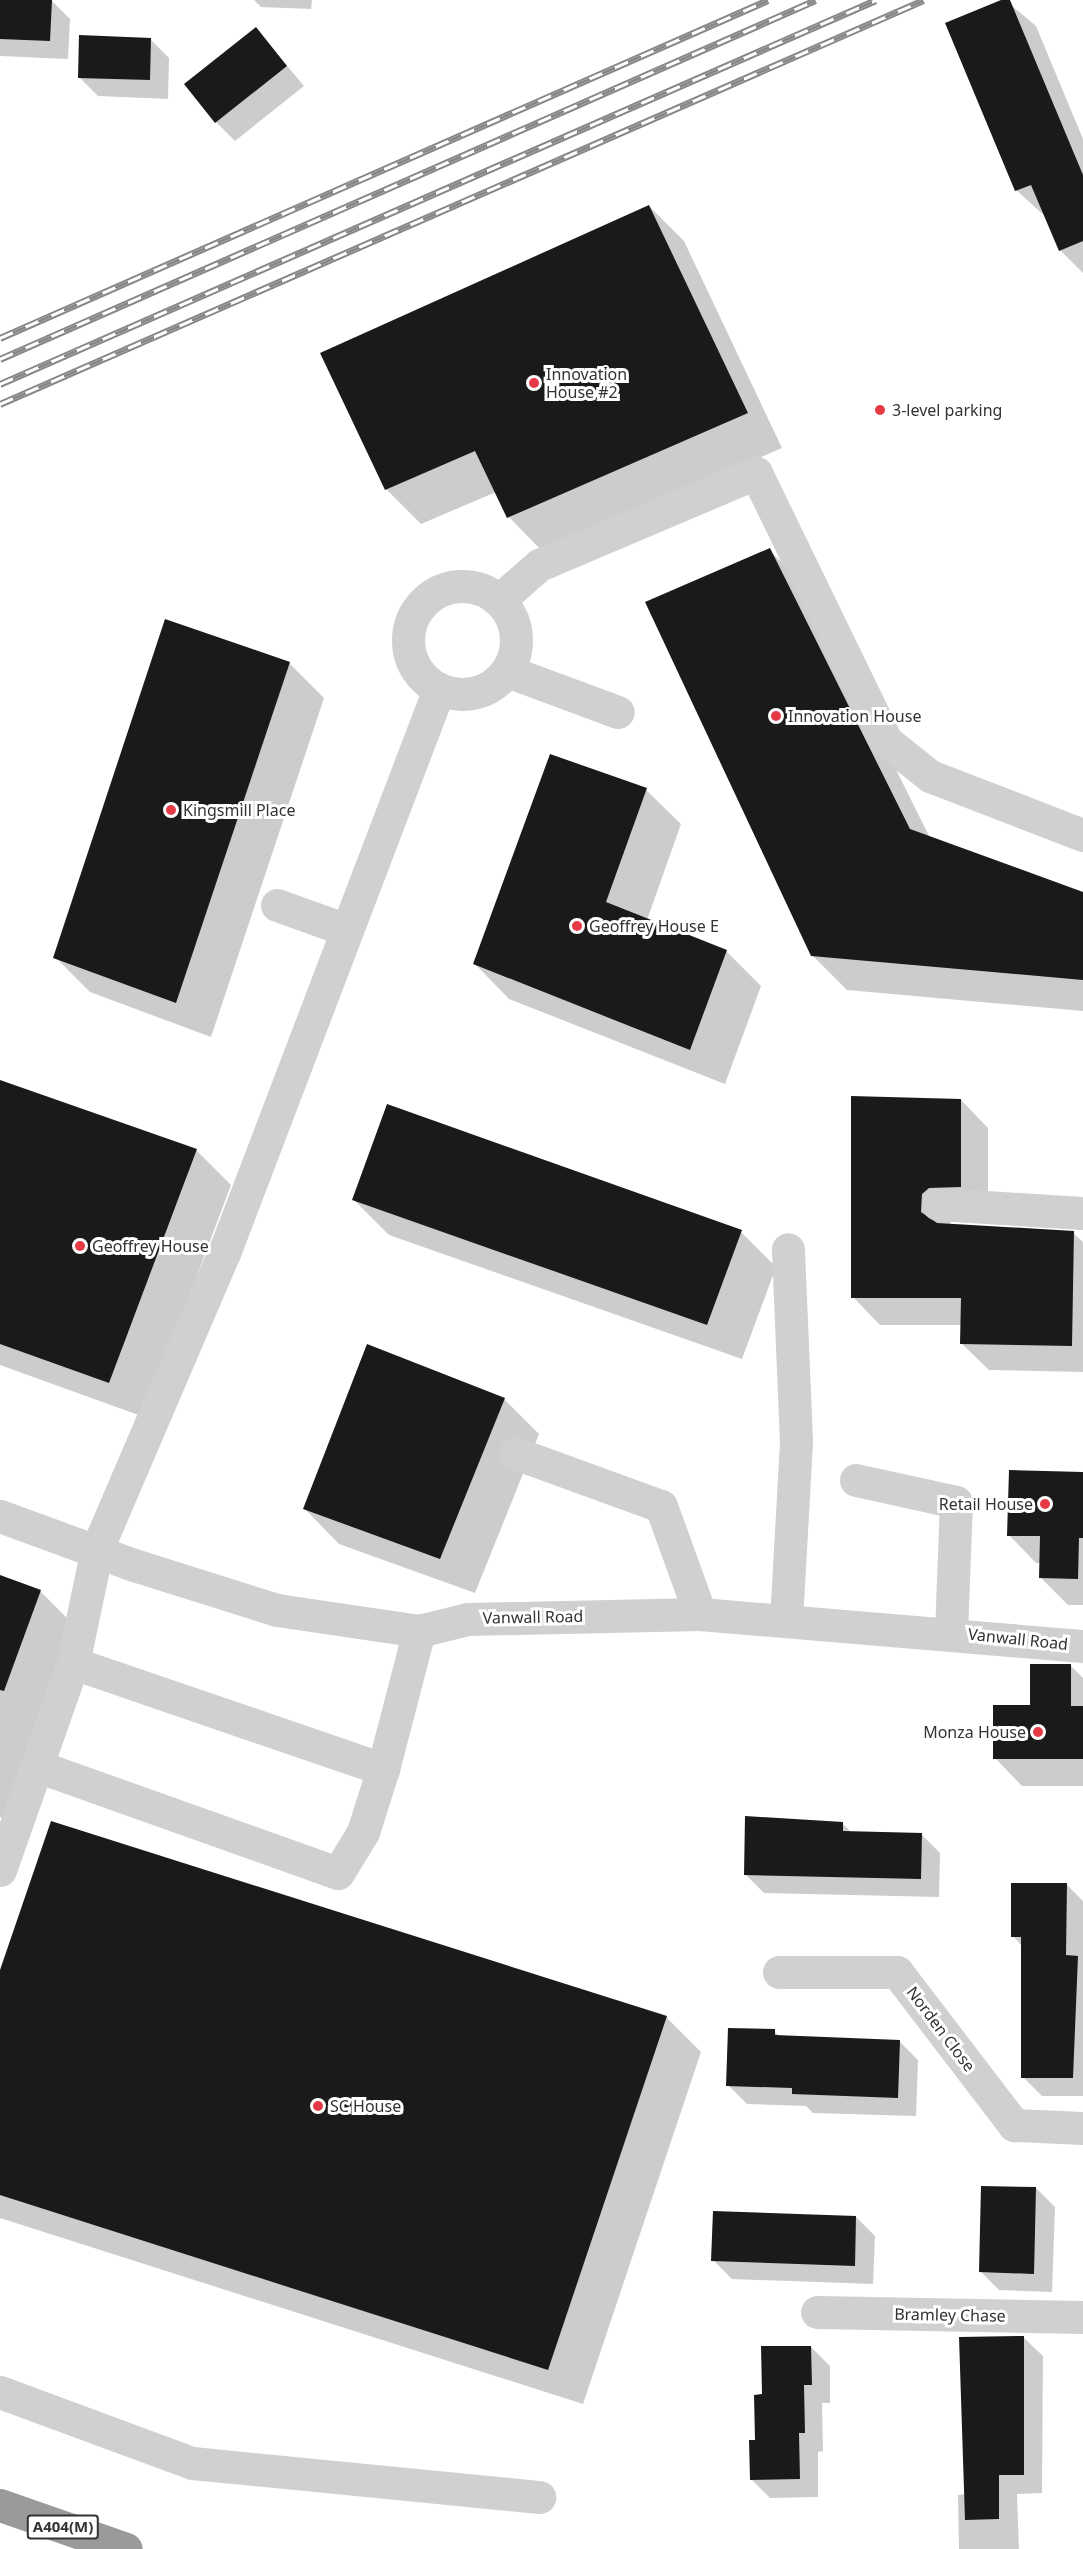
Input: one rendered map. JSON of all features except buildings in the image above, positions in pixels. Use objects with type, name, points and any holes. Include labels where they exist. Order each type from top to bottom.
[{"type":"highway","name":"A404(M)","points":[[0,2505],[126,2549]]},
{"type":"street","points":[[499,600],[539,565],[756,472],[886,741],[930,776],[1083,835]]},
{"type":"street","points":[[454,586],[473,586],[499,600],[516,629],[515,654],[507,670],[487,688],[469,694],[439,688],[423,678],[411,660],[410,624],[418,608],[436,592],[454,586]]},
{"type":"street","points":[[507,670],[618,712]]},
{"type":"street","points":[[0,1870],[73,1663],[97,1549],[224,1253],[439,688]]},
{"type":"street","points":[[277,904],[347,930]]},
{"type":"street","points":[[938,1204],[1083,1213]]},
{"type":"street","points":[[786,1621],[796,1441],[788,1249]]},
{"type":"street","points":[[515,1453],[661,1506],[700,1614]]},
{"type":"street","points":[[856,1480],[956,1502],[951,1632]]},
{"type":"street","name":"Vanwall Road","points":[[0,1516],[97,1549],[134,1565],[278,1610],[419,1631],[467,1619],[700,1614],[951,1632],[1083,1646]]},
{"type":"street","points":[[37,1766],[338,1873],[363,1832],[383,1769],[419,1631]]},
{"type":"street","points":[[73,1663],[383,1769]]},
{"type":"street","name":"Norden Close","points":[[779,1972],[897,1972],[1014,2125],[1083,2128]]},
{"type":"street","name":"Bramley Chase","points":[[817,2312],[1083,2317]]},
{"type":"street","points":[[0,2392],[192,2463],[539,2498]]},
{"type":"railway","points":[[0,338],[768,0]]},
{"type":"railway","points":[[0,359],[816,0]]},
{"type":"railway","points":[[0,384],[876,0]]},
{"type":"railway","points":[[0,404],[924,0]]},
{"type":"place","name":"Innovation House #2","points":[[534,383]]},
{"type":"place","name":"3-level parking","points":[[880,410]]},
{"type":"place","name":"Innovation House","points":[[776,716]]},
{"type":"place","name":"Kingsmill Place","points":[[171,810]]},
{"type":"place","name":"Geoffrey House E","points":[[577,926]]},
{"type":"place","name":"Geoffrey House","points":[[80,1246]]},
{"type":"place","name":"Retail House","points":[[1045,1504]]},
{"type":"place","name":"Monza House","points":[[1038,1732]]},
{"type":"place","name":"SC House","points":[[318,2106]]}]
